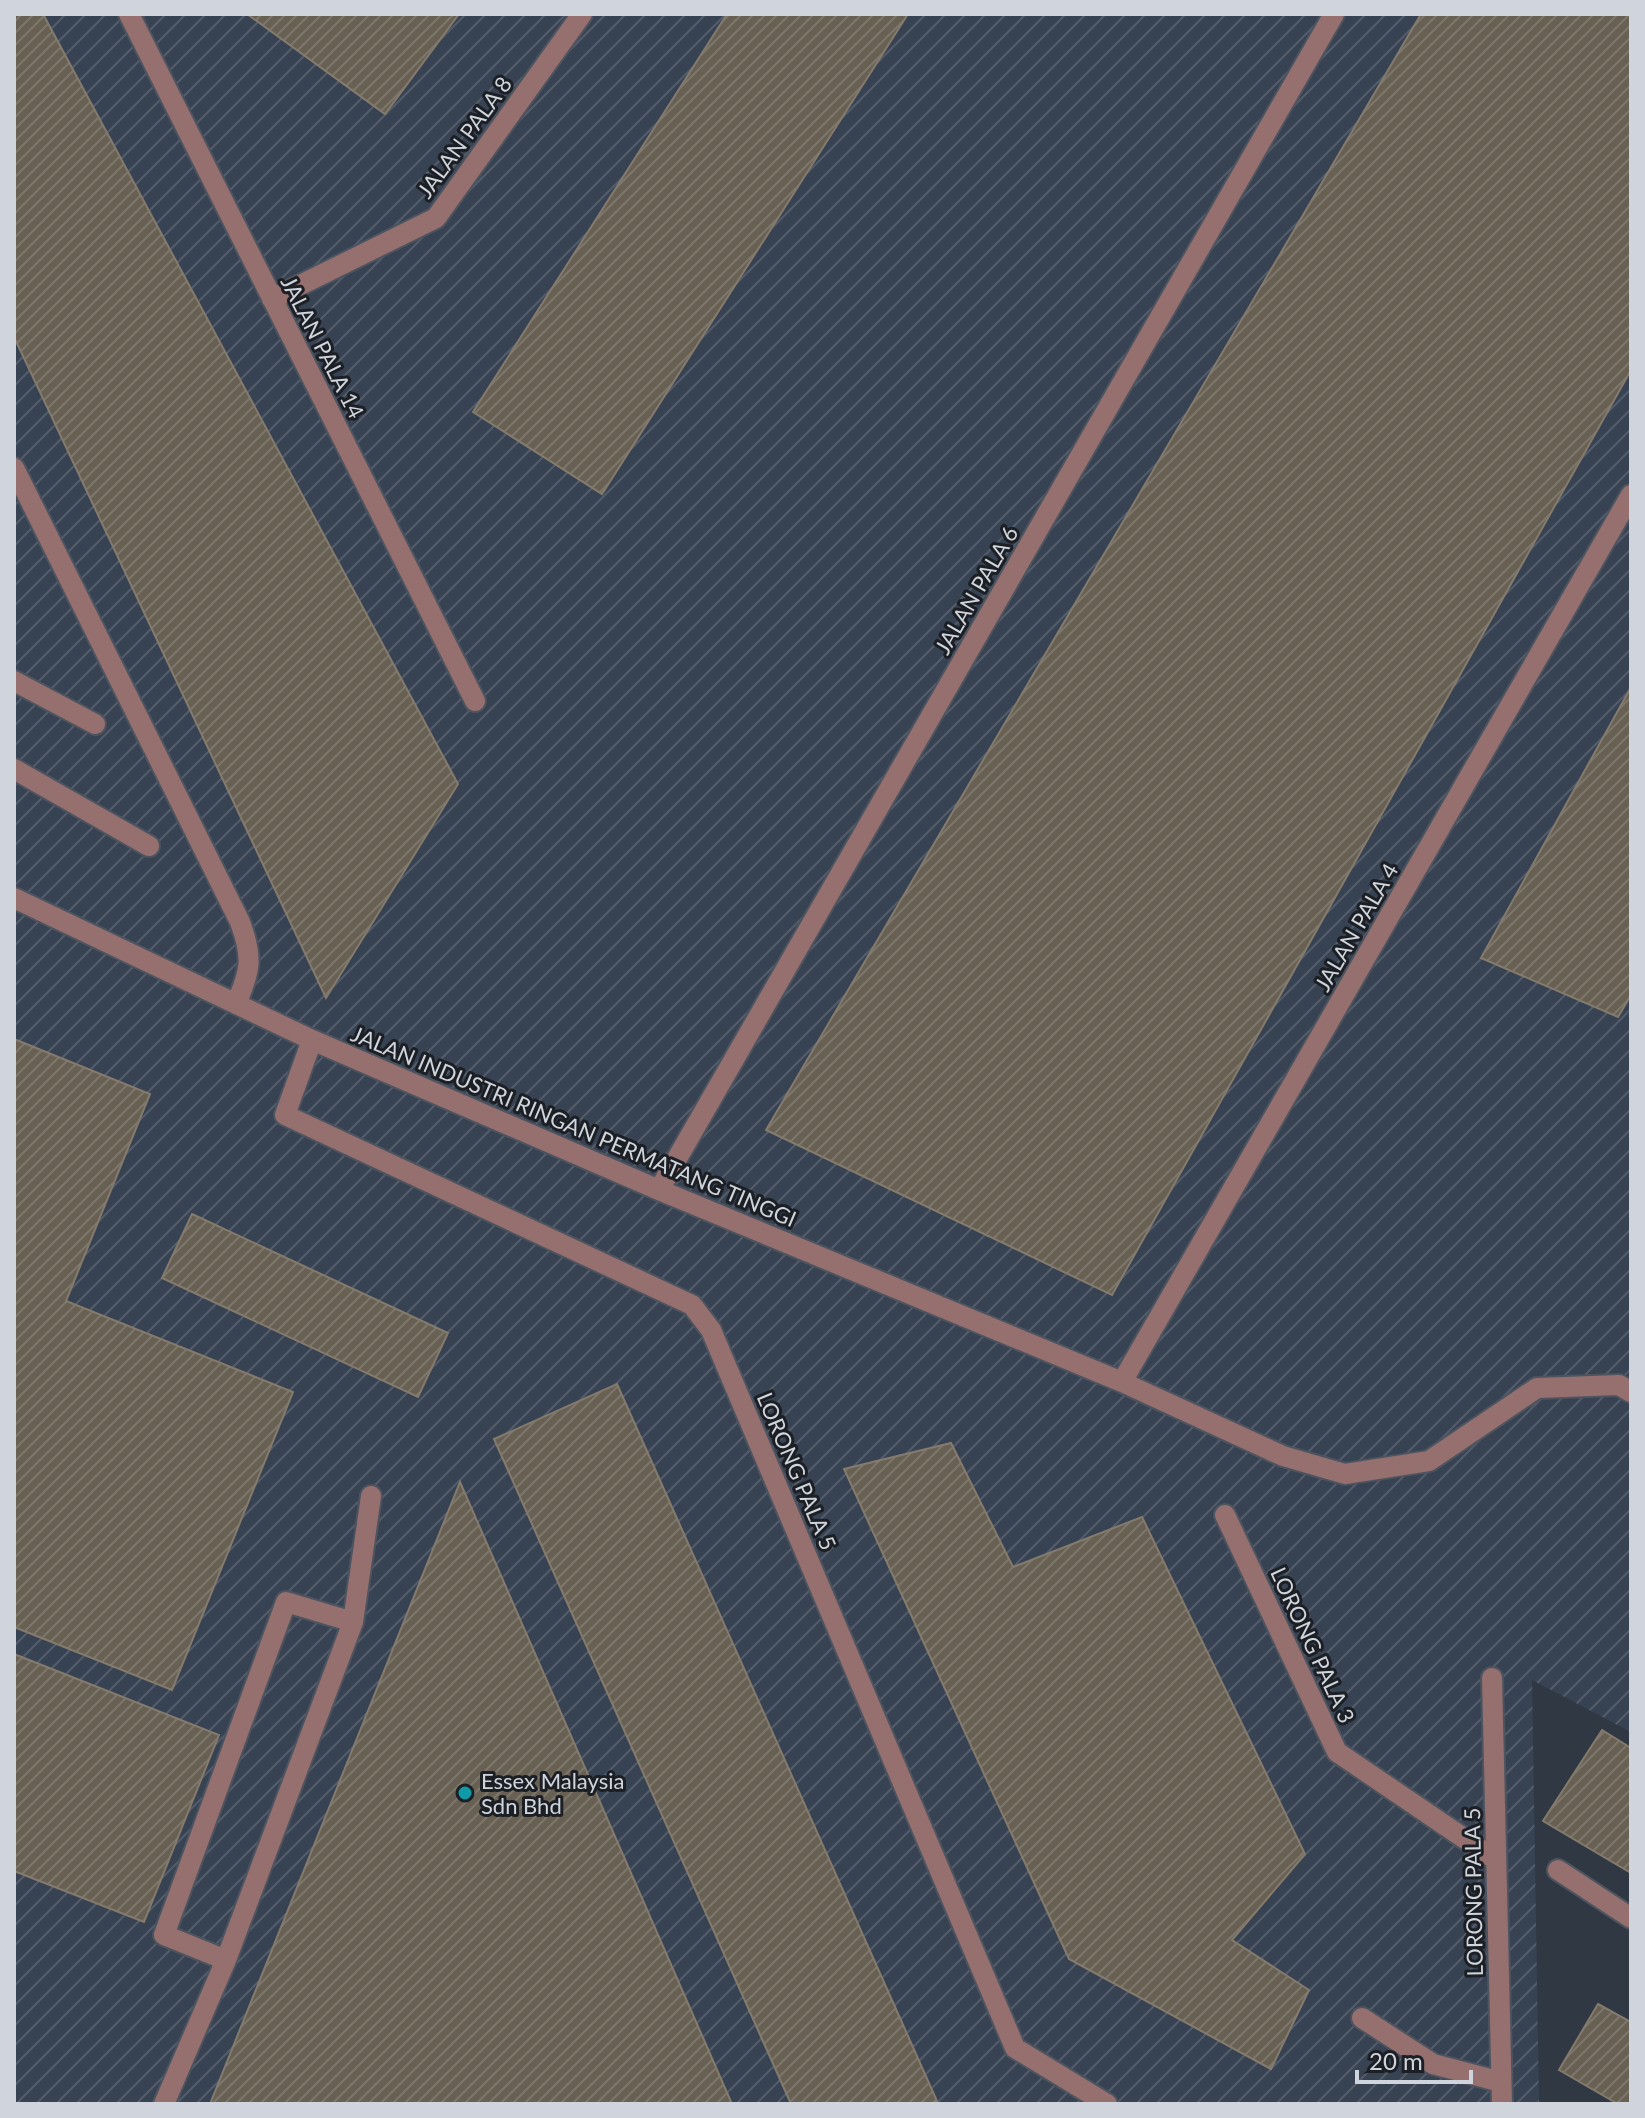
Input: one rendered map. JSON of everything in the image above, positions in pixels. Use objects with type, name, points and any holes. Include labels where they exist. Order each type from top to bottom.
[{"type":"street","name":"JALAN PALA 14","points":[[129,14],[475,701]]},
{"type":"street","name":"JALAN PALA 8","points":[[272,299],[436,218],[582,14]]},
{"type":"street","name":"JALAN PALA 6","points":[[659,1190],[1334,14]]},
{"type":"street","points":[[14,468],[240,922],[250,949],[249,976],[236,1004]]},
{"type":"street","name":"JALAN PALA 4","points":[[1122,1382],[1631,495]]},
{"type":"street","points":[[14,681],[95,724]]},
{"type":"street","points":[[14,769],[149,846]]},
{"type":"street","name":"JALAN INDUSTRI RINGAN PERMATANG TINGGI","points":[[14,898],[312,1040],[659,1190],[1122,1382],[1283,1456],[1345,1474],[1429,1461],[1537,1388],[1619,1385],[1631,1392]]},
{"type":"street","name":"LORONG PALA 5","points":[[312,1040],[285,1115],[692,1305],[711,1330],[1015,2048],[1107,2104]]},
{"type":"street","points":[[164,2104],[226,1960],[353,1622],[371,1496]]},
{"type":"street","name":"LORONG PALA 3","points":[[1225,1515],[1337,1752],[1496,1860]]},
{"type":"street","points":[[226,1960],[164,1935],[286,1602],[353,1622]]},
{"type":"street","name":"LORONG PALA 5","points":[[1492,1678],[1502,2104]]},
{"type":"street","points":[[1558,1870],[1631,1918]]},
{"type":"street","points":[[1362,2018],[1433,2064],[1501,2082]]},
{"type":"shaded area","points":[[14,14],[1631,14],[1631,1732],[1532,1680],[1539,2104],[14,2104]]},
{"type":"building","points":[[14,14],[43,14],[458,784],[326,998],[14,337]]},
{"type":"building","points":[[247,14],[459,14],[385,114]]},
{"type":"building","points":[[727,14],[908,14],[602,494],[473,412]]},
{"type":"building","points":[[1421,14],[1631,14],[1631,370],[1112,1295],[766,1130]]},
{"type":"building","points":[[1631,687],[1631,995],[1618,1017],[1481,958]]},
{"type":"building","points":[[14,1039],[150,1094],[66,1301],[293,1392],[172,1690],[14,1627]]},
{"type":"building","points":[[192,1214],[448,1333],[418,1397],[162,1278]]},
{"type":"building","points":[[617,1384],[937,2101],[931,2104],[791,2104],[494,1439]]},
{"type":"building","points":[[951,1443],[1013,1567],[1142,1517],[1305,1854],[1232,1940],[1309,1990],[1271,2069],[1069,1959],[844,1469]]},
{"type":"building","name":"Essex Malaysia Sdn Bhd","points":[[460,1482],[732,2104],[210,2104]]},
{"type":"building","points":[[14,1654],[219,1735],[144,1922],[14,1871]]},
{"type":"building","points":[[1602,1730],[1631,1748],[1631,1873],[1543,1821]]},
{"type":"building","points":[[1598,2004],[1631,2022],[1631,2104],[1618,2104],[1559,2070]]},
{"type":"place","name":"Essex Malaysia Sdn Bhd","points":[[465,1793]]}]
